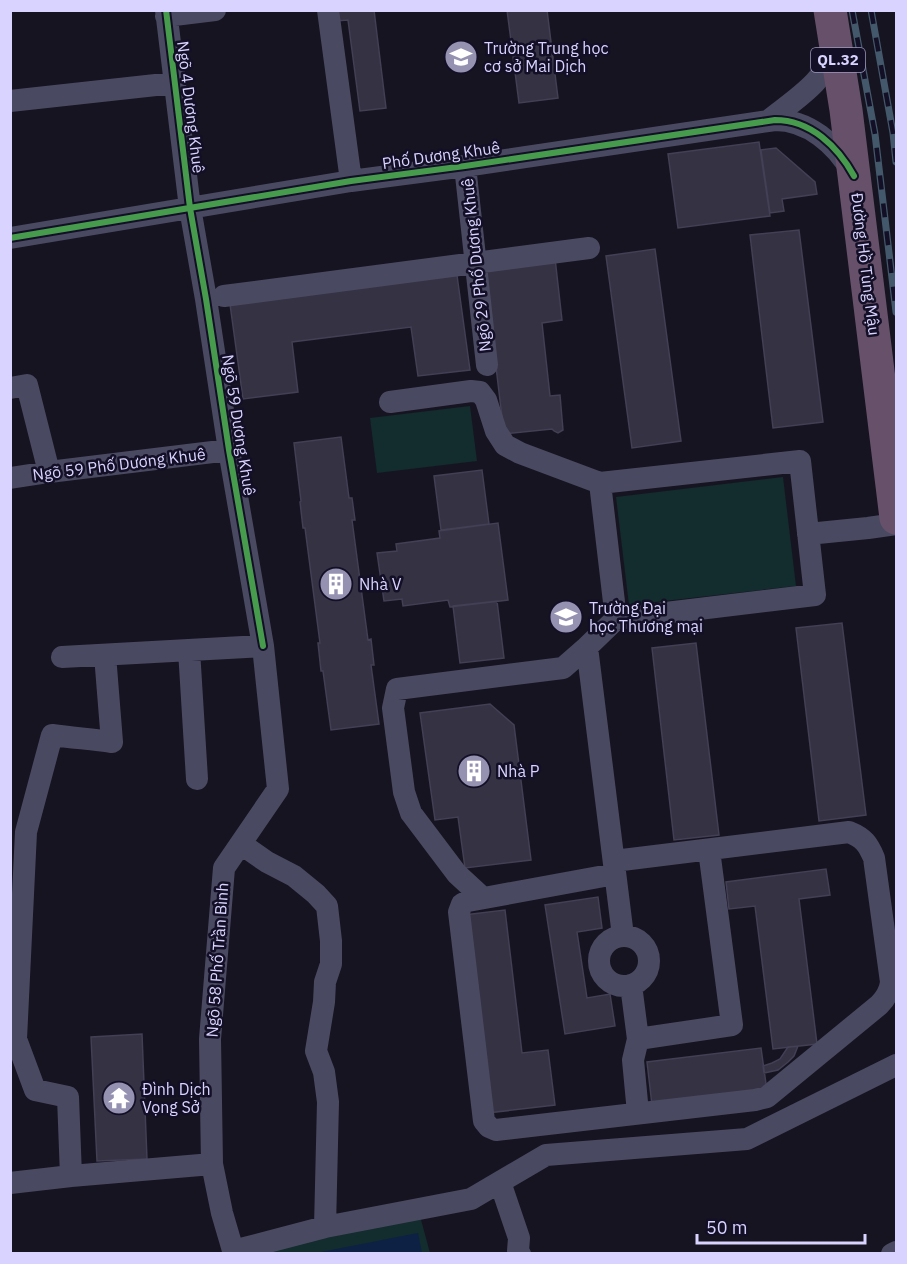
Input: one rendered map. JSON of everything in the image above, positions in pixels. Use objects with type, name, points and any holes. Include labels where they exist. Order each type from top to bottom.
[{"type":"highway","name":"Đường Hồ Tùng Mậu","points":[[830,10],[854,176],[897,518]]},
{"type":"street","points":[[166,13],[215,10]]},
{"type":"street","points":[[328,10],[351,181]]},
{"type":"street","name":"Ngõ 4 Dương Khuê","points":[[166,13],[190,208]]},
{"type":"street","points":[[768,121],[817,80],[829,64],[836,46]]},
{"type":"street","points":[[10,101],[174,83]]},
{"type":"street","name":"Phố Dương Khuê","points":[[10,238],[351,181],[768,121],[791,121],[822,136],[838,150],[854,176]]},
{"type":"street","name":"Ngõ 29 Phố Dương Khuê","points":[[465,166],[487,365]]},
{"type":"street","name":"Ngõ 59 Dương Khuê","points":[[190,208],[263,646]]},
{"type":"street","points":[[224,296],[589,248]]},
{"type":"street","points":[[10,388],[27,385],[49,472]]},
{"type":"street","points":[[390,402],[471,391],[480,392],[486,400],[496,431],[505,445],[520,453],[600,483],[800,461],[815,595],[616,619],[563,668],[397,689],[393,708],[404,792],[411,813],[457,874],[483,898]]},
{"type":"street","name":"Ngõ 59 Phố Dương Khuê","points":[[10,478],[229,450]]},
{"type":"street","points":[[600,483],[616,619]]},
{"type":"street","points":[[808,534],[897,524]]},
{"type":"street","points":[[62,657],[263,646]]},
{"type":"street","name":"Ngõ 58 Phố Trần Bình","points":[[233,1252],[212,1164],[210,1039],[224,868],[278,789],[263,646]]},
{"type":"street","points":[[587,647],[623,936]]},
{"type":"street","points":[[189,650],[197,779]]},
{"type":"street","points":[[71,1176],[68,1097],[35,1090],[16,1039],[26,832],[52,735],[112,742],[105,655]]},
{"type":"street","points":[[849,832],[861,837],[869,846],[874,858],[890,925],[891,990],[886,999],[767,1097],[496,1130],[489,1127],[484,1121],[459,912],[462,904],[615,868],[709,850],[849,832]]},
{"type":"street","points":[[241,844],[267,862],[294,876],[327,906],[332,964],[325,982],[316,1051],[324,1072],[328,1102],[325,1227]]},
{"type":"street","points":[[638,1039],[732,1025],[709,850]]},
{"type":"street","points":[[615,937],[631,937],[638,940],[648,953],[649,961],[644,976],[631,985],[614,984],[607,979],[599,964],[602,948],[615,937]]},
{"type":"street","points":[[631,985],[638,1039],[633,1060],[638,1113]]},
{"type":"street","points":[[233,1252],[325,1227],[471,1199],[546,1155],[747,1139],[897,1065]]},
{"type":"street","points":[[10,1183],[212,1164]]},
{"type":"street","points":[[500,1182],[519,1238],[518,1251],[520,1254]]},
{"type":"green space","points":[[470,406],[477,461],[377,473],[370,418]]},
{"type":"green space","points":[[783,477],[796,586],[629,605],[616,497]]},
{"type":"green space","points":[[416,1201],[430,1253],[262,1254]]},
{"type":"water","points":[[418,1233],[422,1253],[316,1253]]},
{"type":"building","points":[[334,10],[374,10],[386,108],[360,111],[348,20],[335,21]]},
{"type":"building","points":[[507,10],[547,10],[558,98],[519,103]]},
{"type":"building","points":[[759,142],[770,216],[678,228],[668,154]]},
{"type":"building","points":[[776,148],[815,182],[817,194],[782,199],[784,211],[770,213],[761,150]]},
{"type":"building","points":[[799,230],[823,422],[773,428],[750,235]]},
{"type":"building","points":[[655,249],[681,441],[632,448],[606,256]]},
{"type":"building","points":[[555,258],[562,320],[542,323],[550,396],[560,395],[563,430],[558,433],[552,429],[504,434],[484,266]]},
{"type":"building","points":[[456,268],[470,370],[418,376],[411,327],[292,342],[298,392],[243,399],[229,297]]},
{"type":"building","name":"Nhà V","points":[[341,437],[349,498],[352,498],[355,520],[352,520],[368,640],[371,639],[374,665],[371,665],[379,724],[331,730],[323,671],[321,671],[318,643],[320,643],[305,528],[303,528],[294,443]]},
{"type":"building","points":[[482,470],[489,524],[441,530],[434,476]]},
{"type":"building","points":[[498,523],[508,600],[450,607],[448,600],[403,606],[402,599],[384,601],[377,553],[397,551],[396,544],[440,538],[439,531]]},
{"type":"building","points":[[497,601],[504,658],[460,663],[453,606]]},
{"type":"building","points":[[842,623],[866,815],[819,821],[796,628]]},
{"type":"building","points":[[696,643],[719,835],[674,840],[652,648]]},
{"type":"building","name":"Nhà P","points":[[490,704],[514,725],[531,860],[465,868],[458,817],[435,820],[420,713]]},
{"type":"building","points":[[826,869],[830,895],[799,899],[817,1044],[773,1049],[755,906],[729,909],[726,882]]},
{"type":"building","points":[[598,897],[602,928],[577,932],[587,998],[610,994],[615,1026],[565,1034],[545,905]]},
{"type":"building","points":[[505,910],[522,1053],[548,1050],[555,1105],[488,1113],[464,915]]},
{"type":"building","name":"Đình Dịch Vọng Sở","points":[[142,1034],[147,1159],[97,1161],[91,1037]]},
{"type":"building","points":[[798,1046],[794,1056],[778,1070],[764,1073],[763,1066],[780,1059],[788,1047]]},
{"type":"building","points":[[761,1048],[767,1091],[652,1105],[647,1062]]},
{"type":"railway","points":[[852,10],[875,134],[896,312]]},
{"type":"railway","points":[[871,10],[896,162]]},
{"type":"cycle path","points":[[166,10],[190,208],[263,646]]},
{"type":"cycle path","points":[[10,238],[351,181],[775,120],[800,125],[822,137],[840,155],[854,176]]},
{"type":"place","name":"Trường Trung học cơ sở Mai Dịch","points":[[461,57]]},
{"type":"place","name":"Nhà V","points":[[336,584]]},
{"type":"place","name":"Trường Đại học Thương mại","points":[[566,617]]},
{"type":"place","name":"Nhà P","points":[[474,771]]},
{"type":"place","name":"Đình Dịch Vọng Sở","points":[[119,1098]]}]
